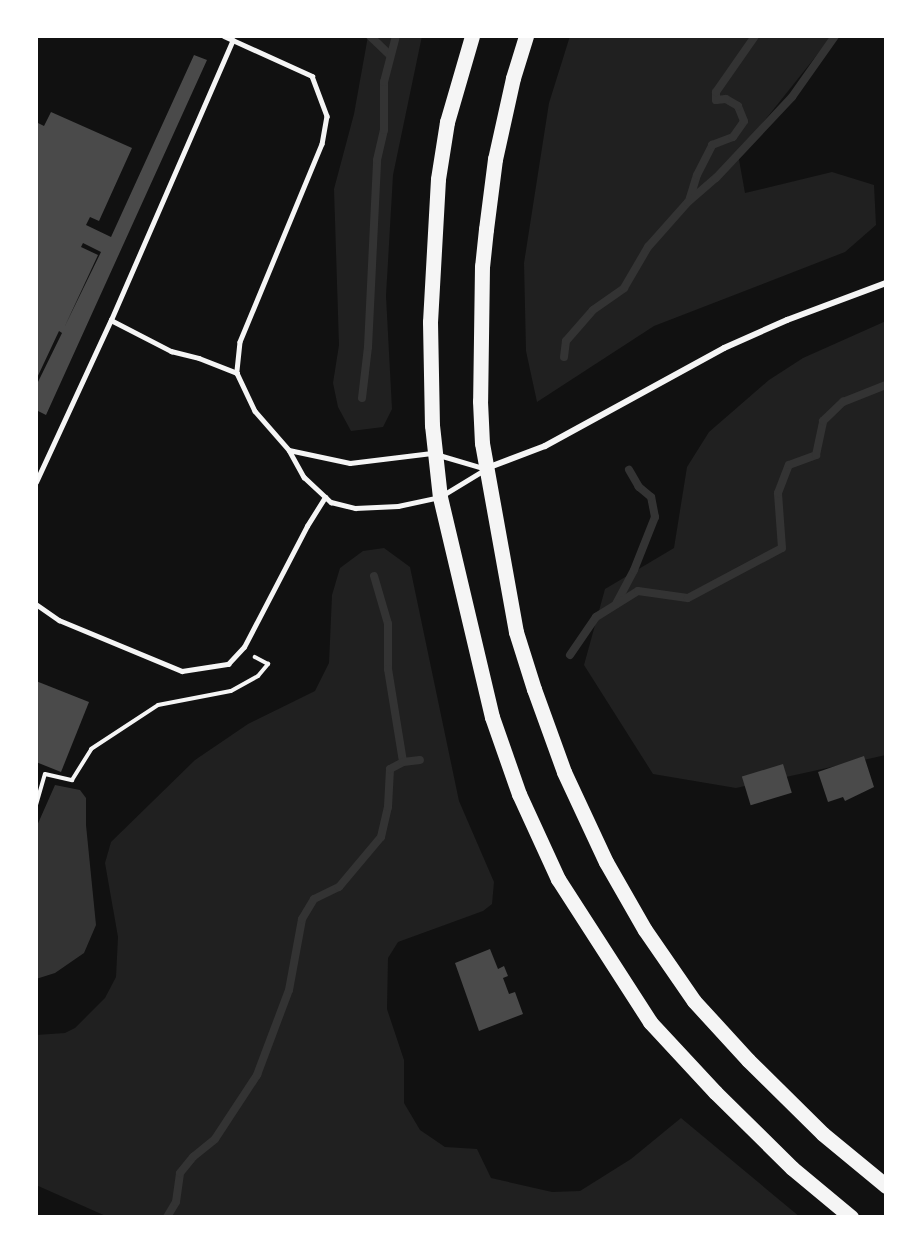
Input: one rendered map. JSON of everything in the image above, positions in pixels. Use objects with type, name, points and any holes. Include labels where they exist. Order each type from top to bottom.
[{"type":"main road","points":[[472,36],[441,149],[434,214],[430,322],[434,453],[440,498],[492,717],[519,794],[558,879],[650,1022],[715,1092],[792,1168],[851,1217]]},
{"type":"main road","points":[[526,36],[513,78],[495,159],[482,266],[480,401],[486,469],[516,632],[530,677],[564,772],[606,862],[645,930],[694,1001],[748,1060],[823,1134],[886,1186]]},
{"type":"street","points":[[486,469],[545,446],[724,348],[797,315],[886,283]]},
{"type":"lane","points":[[224,36],[312,76],[327,116],[322,144],[240,342],[237,373],[255,411],[289,450],[304,477],[331,502],[355,508],[398,506],[440,498],[486,469]]},
{"type":"lane","points":[[36,482],[111,320],[233,40]]},
{"type":"lane","points":[[111,320],[171,351],[199,358],[237,373]]},
{"type":"lane","points":[[289,450],[350,464],[434,453],[486,469]]},
{"type":"lane","points":[[36,604],[59,620],[182,671],[228,664],[244,647],[307,526],[325,497]]},
{"type":"path","points":[[36,805],[45,774],[72,780],[91,749],[158,705],[231,692],[258,676],[268,664],[255,657]]},
{"type":"shaded area","points":[[368,36],[422,36],[393,175],[386,296],[392,409],[383,427],[351,431],[338,407],[333,383],[339,345],[334,189],[354,114]]},
{"type":"shaded area","points":[[570,36],[832,36],[738,154],[745,193],[832,172],[874,185],[876,225],[845,252],[654,326],[537,402],[526,351],[524,263],[549,103]]},
{"type":"shaded area","points":[[886,321],[886,755],[736,788],[653,774],[584,665],[605,589],[674,548],[687,467],[709,432],[769,380],[803,358]]},
{"type":"shaded area","points":[[384,548],[410,567],[459,801],[494,882],[492,904],[483,911],[398,942],[388,958],[387,1009],[404,1060],[404,1103],[420,1130],[445,1147],[477,1149],[491,1178],[552,1192],[580,1191],[631,1159],[681,1118],[800,1217],[108,1217],[36,1185],[36,1035],[65,1033],[75,1028],[105,998],[116,977],[118,937],[105,863],[111,842],[195,760],[248,724],[315,691],[329,663],[332,595],[340,568],[363,551]]},
{"type":"shaded area","points":[[55,785],[80,790],[86,798],[86,825],[96,925],[84,953],[55,973],[36,979],[36,828]]},
{"type":"building","points":[[194,55],[207,60],[46,415],[36,410],[36,386],[62,333],[59,331],[36,380],[36,122],[44,126],[51,112],[132,148],[99,221],[90,217],[86,225],[111,237]],"holes":[[[83,243],[101,252],[64,328],[98,255],[81,247]]]},
{"type":"building","points":[[36,681],[89,702],[61,772],[36,762]]},
{"type":"building","points":[[864,756],[874,787],[845,801],[843,797],[828,802],[818,772]]},
{"type":"building","points":[[783,764],[792,793],[751,805],[742,777]]},
{"type":"building","points":[[490,949],[498,969],[504,966],[508,976],[503,978],[509,994],[515,992],[523,1014],[479,1031],[455,963]]},
{"type":"waterway","points":[[370,36],[390,55]]},
{"type":"waterway","points":[[362,398],[368,347],[377,160],[384,130],[384,82],[396,36]]},
{"type":"waterway","points":[[689,201],[697,175],[712,145],[733,137],[744,121],[738,106],[726,99],[716,100],[716,92],[755,36]]},
{"type":"waterway","points":[[564,357],[566,341],[593,310],[624,288],[648,247],[688,202],[716,178],[792,97],[835,36]]},
{"type":"waterway","points":[[570,655],[596,617],[638,591],[688,598],[782,548],[778,493],[789,465],[816,455],[823,421],[843,402],[886,385]]},
{"type":"waterway","points":[[616,604],[634,570],[655,517],[651,497],[639,487],[629,470]]},
{"type":"waterway","points":[[374,576],[388,624],[388,669],[403,762]]},
{"type":"waterway","points":[[167,1217],[176,1202],[180,1173],[193,1157],[215,1139],[257,1075],[289,990],[302,919],[314,899],[339,887],[381,837],[388,807],[390,769],[403,762],[420,760]]}]
